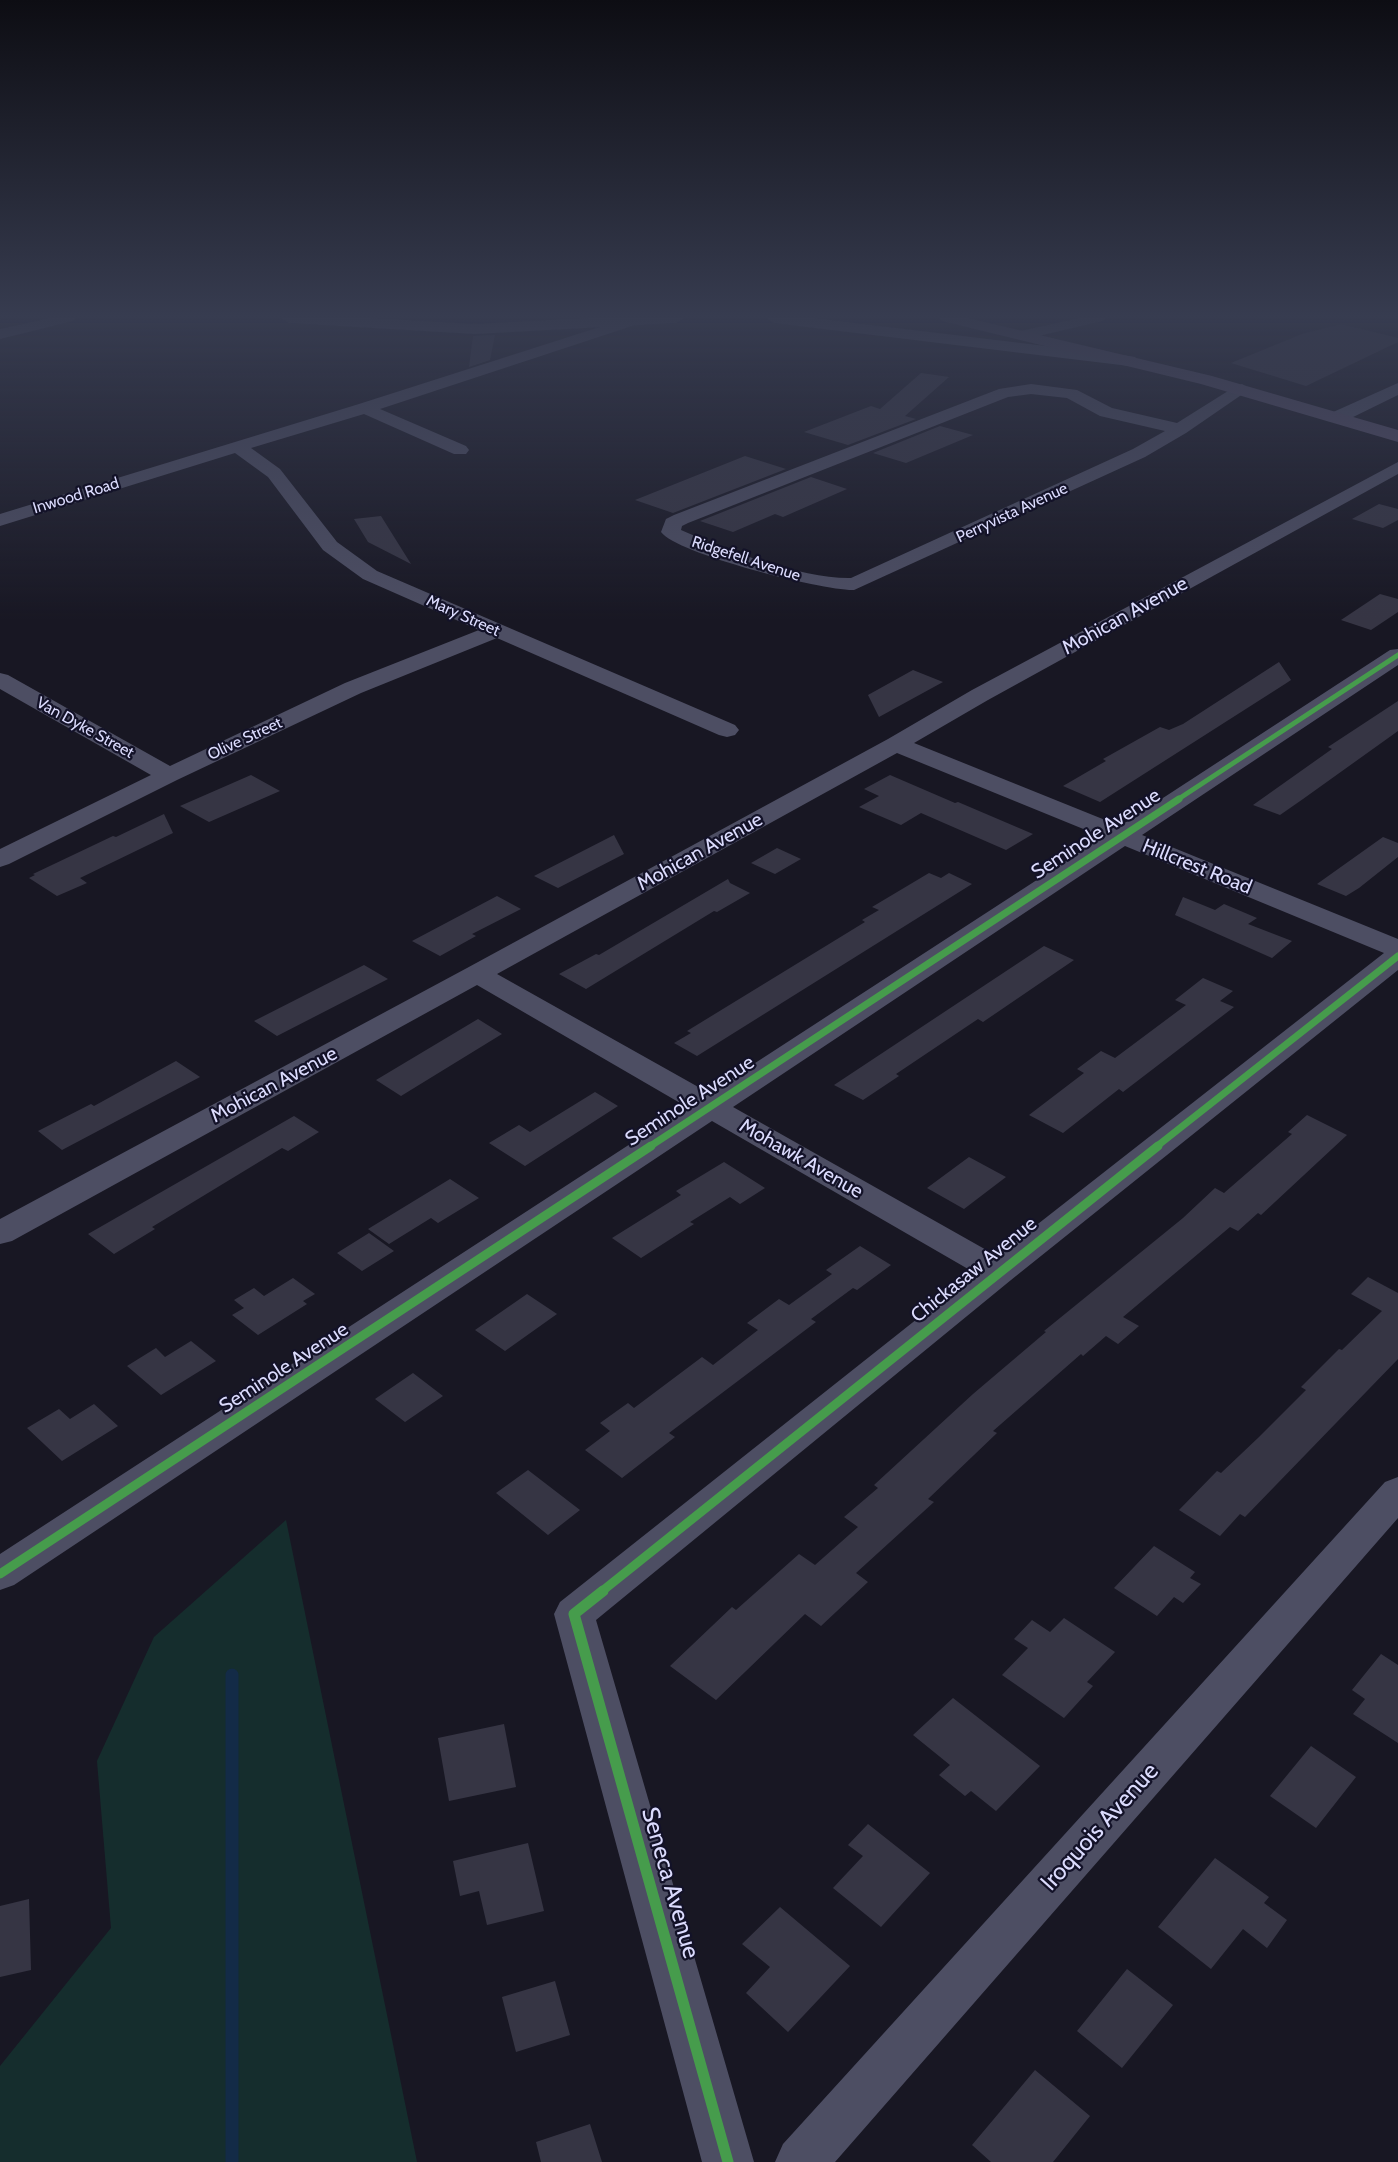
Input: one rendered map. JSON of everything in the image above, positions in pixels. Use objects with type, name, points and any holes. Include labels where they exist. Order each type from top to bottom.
[{"type":"main road","points":[[1344,419],[1398,436]]},
{"type":"street","name":"Inwood Road","points":[[0,520],[330,419]]},
{"type":"street","points":[[390,419],[460,450]]},
{"type":"street","name":"Ridgefell Avenue","points":[[839,586],[768,568],[681,538],[671,532],[673,523],[936,419]]},
{"type":"street","name":"Ridgefell Avenue","points":[[1136,419],[1180,429]]},
{"type":"street","name":"Perryvista Avenue","points":[[839,586],[854,584],[924,554],[1123,461],[1196,419]]},
{"type":"street","name":"Mary Street","points":[[238,447],[274,473],[330,546],[370,575],[727,730]]},
{"type":"street","name":"Mohican Avenue","points":[[0,1233],[477,974],[896,744],[980,695],[1398,467]]},
{"type":"street","name":"Olive Street","points":[[0,859],[169,775],[353,688],[496,631]]},
{"type":"street","name":"Seminole Avenue","points":[[0,1574],[1398,655]]},
{"type":"street","name":"Van Dyke Street","points":[[0,680],[169,775]]},
{"type":"street","name":"Hillcrest Road","points":[[896,744],[1398,949]]},
{"type":"street","name":"Chickasaw Avenue","points":[[574,1614],[999,1272],[1398,956]]},
{"type":"street","name":"Mohawk Avenue","points":[[477,974],[999,1272]]},
{"type":"street","name":"Iroquois Avenue","points":[[801,2162],[1398,1492]]},
{"type":"street","name":"Seneca Avenue","points":[[574,1614],[728,2162]]},
{"type":"green space","points":[[286,1520],[417,2162],[0,2162],[0,2066],[111,1928],[97,1761],[154,1637]]},
{"type":"building","points":[[838,419],[916,419],[848,445],[804,432]]},
{"type":"building","points":[[940,426],[973,435],[906,463],[873,453]]},
{"type":"building","points":[[745,456],[786,469],[673,513],[635,500]]},
{"type":"building","points":[[811,477],[847,489],[783,517],[775,514],[733,532],[700,521]]},
{"type":"building","points":[[1379,504],[1398,509],[1398,520],[1383,528],[1352,519]]},
{"type":"building","points":[[381,516],[411,564],[368,542],[354,519]]},
{"type":"building","points":[[1380,594],[1398,599],[1398,612],[1371,630],[1341,620]]},
{"type":"building","points":[[1279,662],[1291,680],[1100,802],[1063,786],[1106,761],[1103,759],[1160,727],[1169,730],[1183,724]]},
{"type":"building","points":[[913,670],[943,682],[879,717],[868,695]]},
{"type":"building","points":[[1398,701],[1398,731],[1280,815],[1253,805],[1332,749],[1328,747]]},
{"type":"building","points":[[251,775],[280,791],[209,822],[180,806]]},
{"type":"building","points":[[890,775],[1033,834],[1006,850],[921,813],[901,825],[859,807],[879,796],[864,789]]},
{"type":"building","points":[[164,814],[173,833],[80,878],[87,883],[57,896],[29,878],[113,836],[116,837]]},
{"type":"building","points":[[614,835],[624,854],[558,888],[534,876]]},
{"type":"building","points":[[1383,837],[1398,843],[1398,857],[1359,888],[1346,896],[1317,884]]},
{"type":"building","points":[[777,848],[801,859],[775,874],[751,863]]},
{"type":"building","points":[[929,873],[941,878],[949,873],[972,884],[697,1056],[674,1043],[691,1033],[687,1031],[865,922],[862,920],[879,910],[872,907]]},
{"type":"building","points":[[728,879],[730,883],[750,893],[717,912],[714,911],[586,989],[559,974],[596,954],[599,955]]},
{"type":"building","points":[[497,896],[521,909],[472,934],[476,936],[440,956],[412,941]]},
{"type":"building","points":[[1183,897],[1215,910],[1224,904],[1257,918],[1248,924],[1292,941],[1272,958],[1175,915]]},
{"type":"building","points":[[1044,946],[1074,960],[983,1022],[978,1019],[896,1074],[899,1076],[863,1100],[834,1085]]},
{"type":"building","points":[[364,965],[388,979],[277,1036],[254,1021]]},
{"type":"building","points":[[1203,978],[1233,991],[1220,1001],[1234,1007],[1123,1092],[1119,1089],[1063,1133],[1029,1115],[1084,1073],[1077,1069],[1101,1051],[1115,1058],[1186,1005],[1175,1000]]},
{"type":"building","points":[[478,1019],[502,1034],[401,1096],[376,1080]]},
{"type":"building","points":[[176,1061],[200,1077],[62,1150],[38,1131],[91,1104],[94,1106]]},
{"type":"building","points":[[595,1092],[618,1106],[525,1166],[489,1143],[519,1125],[530,1132]]},
{"type":"building","points":[[1307,1115],[1347,1135],[1261,1215],[1258,1213],[1238,1231],[1230,1227],[1123,1317],[1139,1326],[1118,1344],[1106,1336],[1083,1356],[1081,1354],[993,1431],[997,1433],[928,1499],[934,1502],[856,1573],[868,1582],[821,1626],[805,1614],[716,1700],[670,1666],[732,1607],[736,1610],[799,1554],[815,1565],[858,1527],[844,1517],[878,1488],[874,1485],[973,1394],[1046,1332],[1044,1331],[1183,1218],[1215,1188],[1224,1193],[1292,1134],[1288,1132]]},
{"type":"building","points":[[294,1116],[319,1132],[288,1151],[282,1148],[152,1227],[155,1229],[114,1254],[88,1234]]},
{"type":"building","points":[[969,1157],[1006,1177],[964,1209],[927,1188]]},
{"type":"building","points":[[724,1162],[765,1188],[740,1204],[730,1197],[690,1222],[694,1224],[641,1258],[612,1238],[681,1195],[676,1191]]},
{"type":"building","points":[[450,1179],[479,1198],[438,1223],[431,1218],[389,1244],[368,1229]]},
{"type":"building","points":[[369,1233],[394,1251],[362,1271],[337,1253]]},
{"type":"building","points":[[860,1246],[891,1265],[857,1290],[853,1288],[811,1319],[816,1322],[669,1433],[675,1437],[622,1478],[585,1450],[610,1431],[600,1423],[628,1403],[634,1408],[702,1357],[713,1365],[758,1330],[747,1323],[779,1299],[789,1305],[832,1274],[826,1270]]},
{"type":"building","points":[[1368,1277],[1398,1293],[1398,1359],[1245,1517],[1240,1514],[1220,1536],[1179,1510],[1217,1471],[1221,1473],[1259,1437],[1306,1390],[1301,1387],[1382,1311],[1351,1294]]},
{"type":"building","points":[[293,1278],[315,1294],[303,1301],[307,1304],[258,1335],[232,1315],[244,1308],[234,1300],[254,1288],[264,1296]]},
{"type":"building","points":[[527,1294],[557,1314],[505,1351],[475,1330]]},
{"type":"building","points":[[191,1341],[216,1361],[161,1395],[127,1366],[156,1348],[165,1357]]},
{"type":"building","points":[[413,1373],[443,1396],[405,1422],[375,1399]]},
{"type":"building","points":[[94,1404],[118,1426],[62,1461],[27,1428],[59,1409],[70,1419]]},
{"type":"building","points":[[528,1470],[580,1510],[548,1535],[496,1493]]},
{"type":"building","points":[[1154,1546],[1195,1572],[1190,1578],[1201,1584],[1183,1603],[1174,1597],[1157,1616],[1114,1588]]},
{"type":"building","points":[[1064,1618],[1115,1652],[1087,1682],[1093,1686],[1064,1718],[1002,1675],[1028,1648],[1014,1639],[1032,1620],[1050,1632]]},
{"type":"building","points":[[1381,1654],[1398,1665],[1398,1743],[1353,1714],[1365,1699],[1352,1690]]},
{"type":"building","points":[[953,1698],[1040,1766],[996,1811],[971,1791],[965,1796],[939,1775],[950,1765],[913,1735]]},
{"type":"building","points":[[504,1724],[516,1787],[449,1801],[438,1738]]},
{"type":"building","points":[[1311,1746],[1356,1777],[1316,1828],[1270,1796]]},
{"type":"building","points":[[868,1824],[930,1873],[881,1927],[833,1888],[863,1856],[848,1845]]},
{"type":"building","points":[[528,1843],[544,1911],[487,1925],[479,1891],[460,1896],[453,1861]]},
{"type":"building","points":[[1215,1858],[1269,1897],[1264,1903],[1287,1920],[1267,1948],[1243,1929],[1211,1969],[1158,1927]]},
{"type":"building","points":[[29,1899],[31,1970],[0,1977],[0,1906]]},
{"type":"building","points":[[780,1907],[850,1966],[788,2032],[746,1993],[770,1967],[742,1944]]},
{"type":"building","points":[[1127,1969],[1173,2005],[1122,2068],[1077,2031]]},
{"type":"building","points":[[555,1981],[570,2035],[516,2052],[502,1997]]},
{"type":"building","points":[[1035,2070],[1090,2116],[1053,2162],[991,2162],[972,2145]]},
{"type":"building","points":[[590,2124],[602,2162],[541,2162],[536,2142]]},
{"type":"waterway","points":[[232,1675],[232,2162]]},
{"type":"cycle path","points":[[0,1574],[1398,655]]},
{"type":"cycle path","points":[[728,2162],[574,1614],[999,1272],[1398,956]]}]
